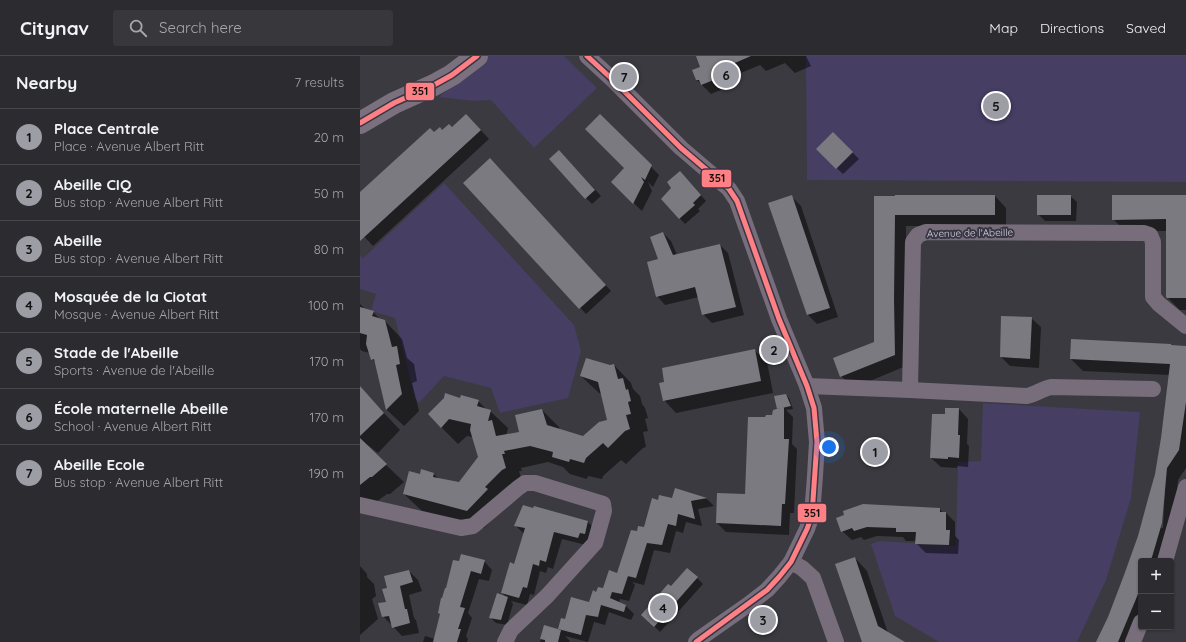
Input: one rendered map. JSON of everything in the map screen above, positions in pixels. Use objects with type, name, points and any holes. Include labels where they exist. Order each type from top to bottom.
[{"type":"main road","points":[[407,96],[425,79],[456,56]]},
{"type":"main road","points":[[360,123],[407,96],[434,85],[452,75],[477,56]]},
{"type":"street","points":[[587,56],[681,148],[729,189],[738,201],[779,319],[807,386],[814,408],[817,442],[816,476],[812,515],[791,562],[767,590],[696,642]]},
{"type":"street","name":"Avenue de l'Abeille","points":[[910,390],[913,242],[918,235],[926,232],[1144,233],[1150,235],[1153,242],[1153,297],[1159,304],[1186,326]]},
{"type":"street","points":[[807,386],[1027,396],[1036,394],[1043,389],[1051,387],[1153,389]]},
{"type":"street","points":[[360,505],[461,528],[473,526],[518,488],[525,484],[535,483],[603,504],[604,511],[595,543],[547,596],[511,630],[505,642]]},
{"type":"street","points":[[1166,558],[1186,487]]},
{"type":"street","points":[[791,562],[802,568],[813,578],[836,642]]},
{"type":"street","points":[[1133,642],[1138,630]]},
{"type":"shaded area","points":[[487,56],[564,56],[597,88],[534,148],[491,100],[474,101],[439,97]]},
{"type":"shaded area","points":[[806,56],[1186,56],[1186,182],[807,180]]},
{"type":"shaded area","points":[[444,183],[574,325],[581,351],[568,398],[500,413],[491,388],[444,376],[419,403],[415,398],[395,318],[371,311],[376,294],[360,289],[360,255],[363,258]]},
{"type":"shaded area","points":[[983,403],[1140,412],[1131,498],[1106,580],[1077,642],[939,642],[895,616],[871,544],[880,541],[956,546],[958,462],[981,461]]},
{"type":"building","points":[[696,56],[751,56],[721,69],[724,76],[701,85],[699,80],[696,80],[692,70],[700,67]]},
{"type":"building","points":[[466,114],[481,130],[360,241],[360,192],[430,128],[434,132],[440,127],[442,130],[449,124],[452,127]]},
{"type":"building","points":[[600,114],[652,165],[645,180],[641,177],[644,182],[633,204],[611,182],[624,168],[585,129]]},
{"type":"building","points":[[833,132],[853,152],[836,169],[816,149]]},
{"type":"building","points":[[559,150],[595,190],[585,199],[549,159]]},
{"type":"building","points":[[490,158],[606,285],[579,309],[463,183]]},
{"type":"building","points":[[680,171],[701,195],[693,203],[695,205],[679,219],[661,199],[671,188],[667,182]]},
{"type":"building","points":[[792,195],[830,308],[807,315],[768,203]]},
{"type":"building","points":[[995,195],[995,215],[895,215],[895,355],[840,377],[833,358],[874,342],[874,196]]},
{"type":"building","points":[[1037,195],[1071,195],[1071,215],[1037,215]]},
{"type":"building","points":[[1112,195],[1186,195],[1186,298],[1166,297],[1166,219],[1112,220]]},
{"type":"building","points":[[663,232],[673,255],[720,244],[736,307],[702,315],[695,287],[656,297],[647,262],[658,259],[650,237]]},
{"type":"building","points":[[360,307],[374,311],[372,316],[385,320],[392,347],[397,346],[400,364],[396,365],[402,394],[386,410],[374,359],[371,360],[366,344],[367,335],[360,333]]},
{"type":"building","points":[[1001,316],[1032,317],[1030,359],[1000,357]]},
{"type":"building","points":[[1071,339],[1186,346],[1186,402],[1179,450],[1167,468],[1162,523],[1152,557],[1138,558],[1138,594],[1118,642],[1096,642],[1108,617],[1138,536],[1155,474],[1170,364],[1070,359]]},
{"type":"building","points":[[755,349],[761,381],[663,401],[659,383],[664,382],[662,368]]},
{"type":"building","points":[[586,358],[610,365],[614,364],[618,379],[623,378],[631,401],[628,402],[631,414],[626,415],[630,429],[625,431],[608,448],[603,443],[586,458],[584,463],[570,459],[569,462],[552,457],[553,452],[530,446],[504,451],[505,454],[502,454],[506,468],[502,470],[485,487],[488,489],[467,511],[403,494],[409,471],[420,474],[421,469],[434,473],[433,477],[459,482],[478,457],[470,430],[471,424],[449,419],[441,428],[428,414],[444,398],[445,393],[460,398],[461,395],[479,400],[477,406],[491,410],[488,421],[492,420],[496,436],[519,432],[515,415],[542,409],[547,425],[583,436],[599,422],[607,420],[598,382],[580,376]]},
{"type":"building","points":[[360,386],[384,413],[360,436]]},
{"type":"building","points":[[786,394],[791,406],[777,409],[774,396]]},
{"type":"building","points":[[784,407],[784,439],[789,439],[785,504],[782,504],[781,526],[716,523],[717,493],[745,494],[748,417],[765,417],[766,415],[772,415],[773,410]]},
{"type":"building","points":[[945,408],[959,408],[959,458],[930,458],[932,414],[945,414]]},
{"type":"building","points":[[360,438],[387,464],[360,485]]},
{"type":"building","points":[[675,488],[707,498],[691,501],[695,519],[678,514],[676,526],[668,524],[662,545],[647,543],[636,578],[628,576],[622,594],[612,592],[610,598],[626,605],[624,612],[601,605],[598,617],[586,615],[581,635],[558,629],[561,618],[565,619],[571,597],[589,602],[593,590],[596,592],[598,587],[603,588],[609,570],[617,573],[631,530],[637,531],[638,526],[644,527],[652,498],[658,500],[659,495],[672,498]]},
{"type":"building","points":[[863,504],[940,508],[940,512],[946,512],[946,530],[950,530],[949,545],[915,544],[916,532],[896,532],[896,528],[867,527],[854,531],[852,528],[841,532],[836,518],[844,515],[843,511]]},
{"type":"building","points":[[523,505],[533,508],[534,506],[588,521],[585,534],[580,533],[578,538],[554,532],[546,562],[540,560],[539,566],[533,564],[527,588],[523,587],[519,598],[501,593],[510,562],[514,564],[525,528],[514,526]]},
{"type":"building","points":[[461,554],[485,560],[481,574],[471,571],[460,607],[465,608],[458,629],[461,629],[457,642],[433,642],[440,614],[438,613],[441,598],[446,588],[453,560],[459,561]]},
{"type":"building","points":[[855,557],[878,626],[905,642],[862,642],[835,564]]},
{"type":"building","points":[[687,568],[698,577],[654,627],[641,615],[668,584],[671,586]]},
{"type":"building","points":[[409,570],[413,582],[400,586],[410,623],[392,628],[389,616],[382,617],[378,603],[386,602],[382,589],[387,588],[384,576]]},
{"type":"building","points":[[497,593],[508,597],[501,620],[489,618]]},
{"type":"building","points":[[544,625],[561,630],[558,642],[545,642],[545,640],[540,639]]},
{"type":"transit line","name":"351","points":[[360,123],[394,103],[452,75],[477,56]]},
{"type":"transit line","name":"351","points":[[587,56],[681,148],[729,189],[737,201],[779,319],[807,386],[814,408],[817,442],[812,515],[791,562],[767,590],[696,642]]},
{"type":"place","name":"École maternelle Abeille","points":[[726,75]]},
{"type":"place","name":"Abeille Ecole","points":[[624,77]]},
{"type":"place","name":"Stade de l'Abeille","points":[[996,106]]},
{"type":"place","name":"Abeille CIQ","points":[[774,350]]},
{"type":"place","name":"Place Centrale","points":[[875,452]]},
{"type":"place","name":"Mosquée de la Ciotat","points":[[663,608]]},
{"type":"place","name":"Abeille","points":[[763,620]]}]
